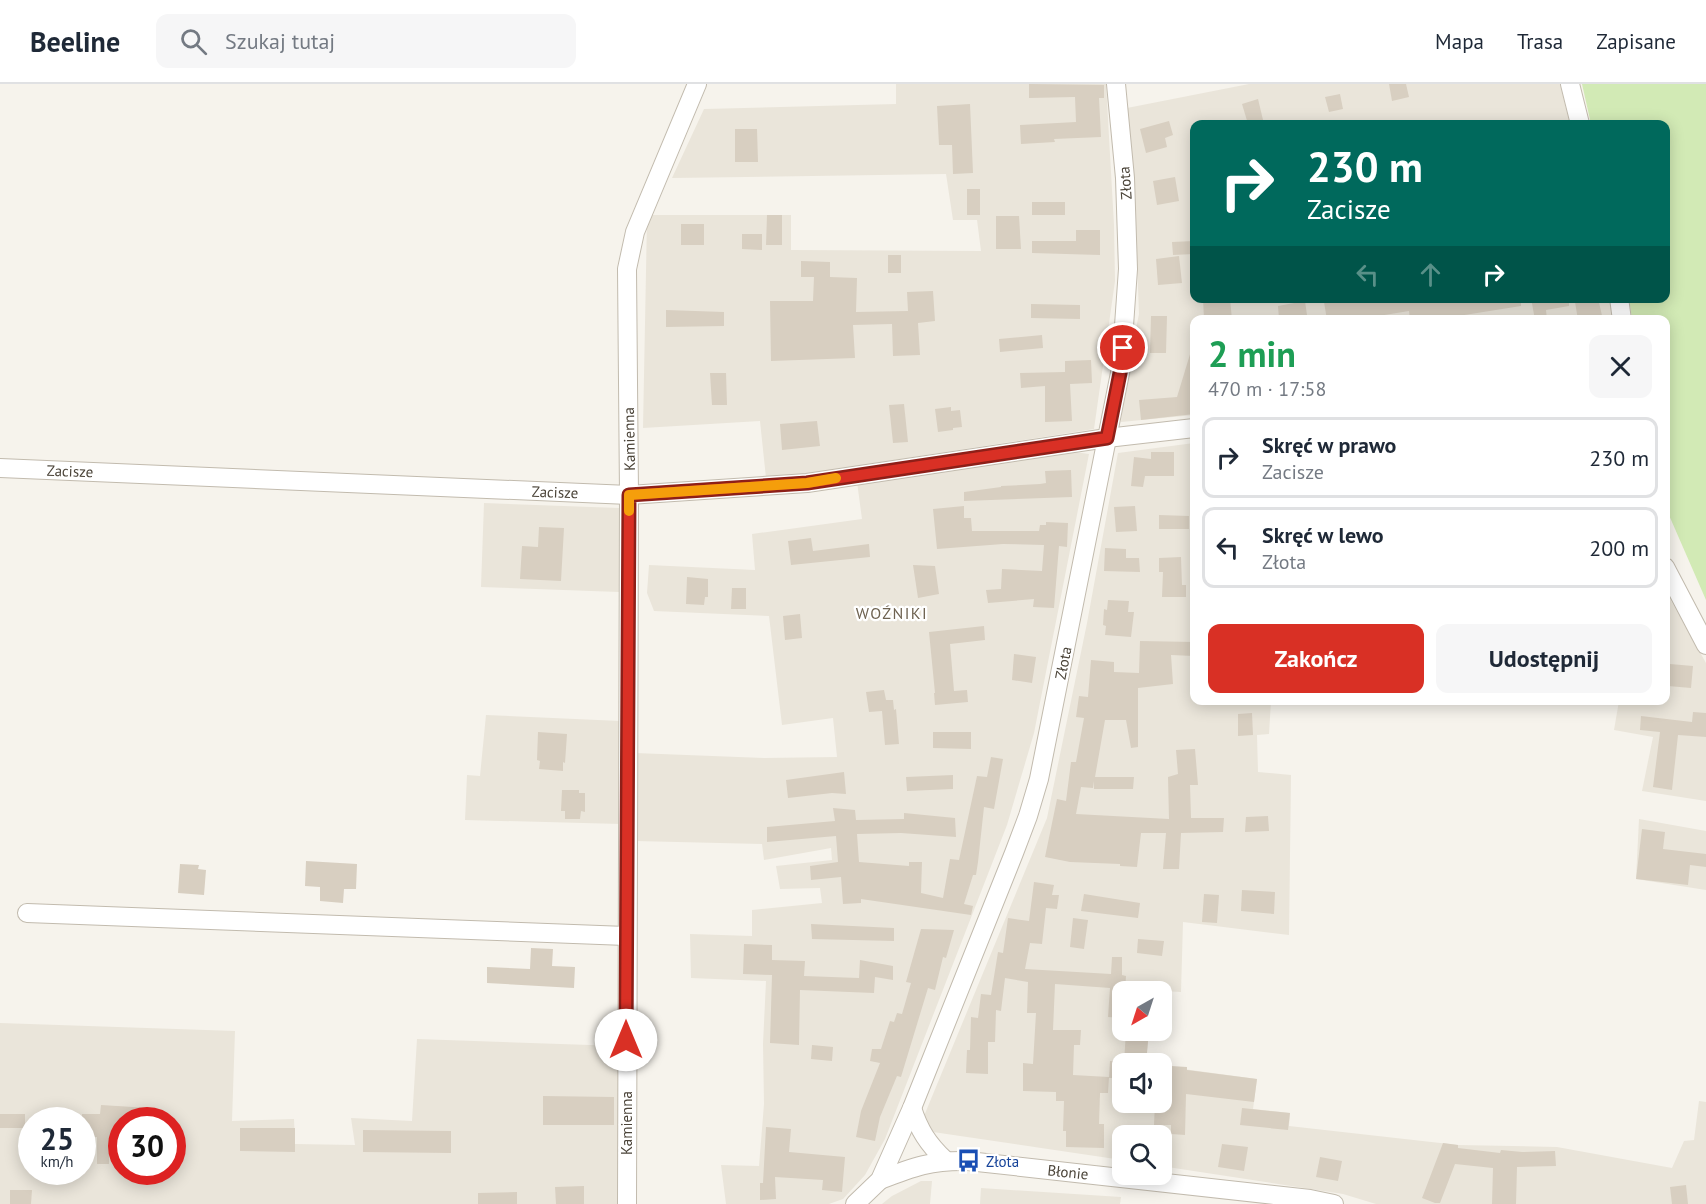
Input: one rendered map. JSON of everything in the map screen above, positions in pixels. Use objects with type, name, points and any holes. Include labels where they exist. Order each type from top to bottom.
[{"type":"street","name":"Kamienna","points":[[627,1204],[629,495],[627,269],[635,232],[696,84]]},
{"type":"street","name":"Złota","points":[[855,1204],[880,1180],[912,1108],[1028,816],[1047,745],[1121,368],[1128,269],[1125,178],[1116,84]]},
{"type":"street","points":[[1570,84],[1579,120]]},
{"type":"street","name":"Zacisze","points":[[0,468],[629,495],[807,483],[1107,438],[1190,428]]},
{"type":"street","points":[[1670,577],[1706,645]]},
{"type":"street","points":[[27,913],[626,936]]},
{"type":"street","points":[[912,1108],[919,1130],[932,1148],[945,1160]]},
{"type":"street","name":"Błonie","points":[[880,1180],[919,1165],[945,1160],[968,1161],[1287,1196],[1334,1204]]},
{"type":"shaded area","points":[[896,84],[1106,84],[1115,281],[1094,429],[805,474],[766,478],[760,421],[643,428],[647,219],[650,215],[791,215],[791,250],[981,251],[977,220],[953,220],[946,174],[672,178],[704,109],[896,104]]},
{"type":"shaded area","points":[[1249,84],[1560,84],[1569,120],[1190,120],[1190,303],[1611,303],[1613,315],[1190,315],[1190,415],[1121,422],[1122,396],[1139,314],[1134,181],[1127,108]]},
{"type":"shaded area","points":[[1190,444],[1190,705],[1271,705],[1269,734],[1257,735],[1258,772],[1291,775],[1289,935],[1183,922],[1181,992],[1172,992],[1172,981],[1112,981],[1112,1041],[1148,1041],[1147,1053],[1112,1053],[1112,1113],[1172,1113],[1172,1067],[1257,1079],[1253,1109],[1290,1113],[1289,1126],[1458,1145],[1557,1147],[1672,1168],[1684,1141],[1694,1140],[1699,1101],[1706,1102],[1706,1204],[1376,1204],[1343,1194],[1172,1168],[1172,1125],[1112,1125],[1112,1159],[933,1132],[924,1116],[1047,818],[1087,623],[1118,453]]},
{"type":"shaded area","points":[[1075,452],[1089,454],[1034,733],[1007,825],[885,1139],[865,1175],[843,1199],[829,1204],[726,1204],[721,1165],[759,1166],[764,1104],[763,1044],[766,981],[691,978],[690,934],[752,936],[752,910],[822,903],[820,888],[780,889],[776,866],[832,860],[831,848],[764,860],[762,844],[635,841],[635,753],[764,758],[837,757],[833,718],[782,725],[769,616],[654,611],[647,593],[649,565],[755,570],[752,534],[862,519],[857,482]]},
{"type":"shaded area","points":[[484,503],[619,508],[619,592],[481,587]]},
{"type":"shaded area","points":[[1670,599],[1706,663],[1706,801],[1642,791],[1653,737],[1614,730],[1618,705],[1670,705]]},
{"type":"shaded area","points":[[486,715],[620,721],[621,824],[465,820],[467,775],[480,776]]},
{"type":"shaded area","points":[[1639,819],[1706,831],[1706,890],[1636,879]]},
{"type":"shaded area","points":[[0,1023],[235,1031],[232,1121],[294,1119],[295,1144],[355,1145],[351,1118],[412,1121],[417,1039],[620,1046],[623,1204],[0,1204]]},
{"type":"shaded area","points":[[921,1181],[932,1181],[930,1204],[882,1204],[892,1196]]},
{"type":"shaded area","points":[[981,1188],[1121,1197],[1120,1204],[980,1204]]},
{"type":"green space","points":[[1582,84],[1706,84],[1706,600],[1670,517],[1670,315],[1631,315],[1630,303],[1670,303],[1670,120],[1590,120]]},
{"type":"building","points":[[1029,84],[1104,85],[1104,98],[1099,98],[1101,137],[1054,139],[1055,142],[1021,144],[1020,125],[1076,122],[1075,97],[1029,98]]},
{"type":"building","points":[[1389,84],[1406,84],[1409,97],[1392,101]]},
{"type":"building","points":[[1340,94],[1343,109],[1329,112],[1325,97]]},
{"type":"building","points":[[1258,99],[1263,120],[1247,120],[1242,104]]},
{"type":"building","points":[[970,104],[973,173],[953,174],[952,145],[939,145],[937,106]]},
{"type":"building","points":[[1169,121],[1173,135],[1165,138],[1167,147],[1146,153],[1140,129]]},
{"type":"building","points":[[735,129],[757,129],[758,162],[735,162]]},
{"type":"building","points":[[1175,177],[1179,201],[1157,205],[1153,181]]},
{"type":"building","points":[[967,189],[980,189],[980,215],[967,215]]},
{"type":"building","points":[[1032,202],[1065,202],[1065,215],[1032,215]]},
{"type":"building","points":[[767,215],[782,215],[782,245],[766,245]]},
{"type":"building","points":[[996,216],[1019,216],[1021,249],[996,249]]},
{"type":"building","points":[[681,224],[704,224],[704,245],[681,245]]},
{"type":"building","points":[[1076,230],[1100,230],[1100,255],[1032,253],[1032,241],[1076,241]]},
{"type":"building","points":[[742,234],[762,234],[762,250],[742,249]]},
{"type":"building","points":[[1190,241],[1190,254],[1173,255],[1172,242]]},
{"type":"building","points":[[888,255],[901,255],[901,273],[888,273]]},
{"type":"building","points":[[1179,256],[1182,283],[1158,285],[1156,259]]},
{"type":"building","points":[[801,261],[830,262],[830,277],[857,278],[856,312],[908,311],[907,292],[933,291],[935,321],[918,323],[920,355],[893,356],[892,324],[853,325],[855,358],[771,361],[770,301],[813,301],[814,277],[801,277]]},
{"type":"building","points":[[1203,303],[1230,303],[1232,315],[1204,315]]},
{"type":"building","points":[[1305,303],[1307,315],[1279,315],[1278,306]]},
{"type":"building","points":[[1324,303],[1521,303],[1521,306],[1464,315],[1409,315],[1409,311],[1384,315],[1326,315]]},
{"type":"building","points":[[1532,303],[1569,303],[1569,306],[1546,310],[1546,315],[1534,315]]},
{"type":"building","points":[[1575,303],[1599,303],[1602,315],[1577,315]]},
{"type":"building","points":[[1031,304],[1080,305],[1080,319],[1031,318]]},
{"type":"building","points":[[666,310],[724,312],[724,326],[666,327]]},
{"type":"building","points":[[1151,316],[1167,316],[1166,353],[1150,353]]},
{"type":"building","points":[[1042,335],[1043,348],[1000,352],[999,339]]},
{"type":"building","points":[[1190,354],[1190,414],[1141,420],[1139,400],[1177,397]]},
{"type":"building","points":[[1091,360],[1092,383],[1070,384],[1072,421],[1045,422],[1045,386],[1021,388],[1020,373],[1065,372],[1065,361]]},
{"type":"building","points":[[710,373],[726,373],[727,405],[712,405]]},
{"type":"building","points":[[904,404],[908,442],[893,443],[889,405]]},
{"type":"building","points":[[951,407],[951,411],[960,410],[962,427],[938,432],[935,409]]},
{"type":"building","points":[[817,421],[820,446],[782,450],[780,424]]},
{"type":"building","points":[[1151,452],[1174,452],[1174,476],[1145,476],[1143,487],[1131,486],[1134,457],[1151,459]]},
{"type":"building","points":[[1071,470],[1072,497],[964,501],[964,492],[1001,486],[1046,483],[1045,471]]},
{"type":"building","points":[[964,506],[964,518],[971,518],[972,531],[1039,531],[1040,525],[1046,525],[1046,522],[1068,523],[1067,547],[1059,546],[1054,608],[1033,607],[1034,599],[988,603],[986,590],[1001,589],[1002,569],[1042,571],[1044,545],[1003,544],[937,549],[933,509]]},
{"type":"building","points":[[1135,506],[1137,531],[1116,532],[1114,507]]},
{"type":"building","points":[[1159,515],[1189,516],[1189,529],[1159,529]]},
{"type":"building","points":[[539,527],[564,528],[561,581],[520,579],[522,546],[538,547]]},
{"type":"building","points":[[811,538],[813,551],[869,544],[870,557],[791,565],[788,541]]},
{"type":"building","points":[[1105,548],[1126,549],[1126,558],[1139,558],[1140,572],[1104,571]]},
{"type":"building","points":[[1181,557],[1182,585],[1186,585],[1186,597],[1162,597],[1163,572],[1159,572],[1159,558]]},
{"type":"building","points":[[913,565],[935,566],[939,594],[918,598]]},
{"type":"building","points":[[687,577],[708,579],[708,597],[705,597],[704,605],[686,604]]},
{"type":"building","points":[[732,588],[746,588],[746,609],[731,609]]},
{"type":"building","points":[[1108,600],[1129,601],[1128,612],[1134,612],[1131,637],[1105,635],[1104,609],[1107,610]]},
{"type":"building","points":[[800,614],[802,638],[785,640],[783,616]]},
{"type":"building","points":[[984,626],[985,640],[950,644],[954,691],[967,690],[968,702],[935,705],[929,632]]},
{"type":"building","points":[[1140,641],[1190,642],[1190,656],[1171,655],[1173,684],[1138,688],[1138,747],[1131,748],[1126,720],[1105,720],[1095,777],[1134,777],[1133,789],[1094,789],[1094,781],[1093,788],[1081,787],[1076,814],[1169,819],[1168,777],[1178,774],[1176,750],[1195,749],[1198,785],[1190,785],[1191,818],[1224,818],[1223,832],[1181,833],[1179,869],[1163,869],[1166,833],[1141,833],[1137,867],[1070,862],[1045,857],[1057,799],[1066,801],[1071,762],[1076,762],[1084,718],[1076,717],[1079,696],[1088,697],[1091,660],[1114,662],[1114,672],[1139,673]]},
{"type":"building","points":[[1014,654],[1036,657],[1032,683],[1012,680]]},
{"type":"building","points":[[1670,664],[1693,666],[1691,688],[1670,686]]},
{"type":"building","points":[[884,690],[886,700],[893,700],[894,710],[896,709],[899,744],[885,745],[882,711],[869,712],[866,692]]},
{"type":"building","points":[[1693,712],[1706,713],[1706,737],[1678,735],[1672,790],[1653,787],[1660,732],[1640,730],[1641,716],[1692,722]]},
{"type":"building","points":[[1252,713],[1253,735],[1238,736],[1238,714]]},
{"type":"building","points":[[538,732],[567,734],[563,771],[539,769]]},
{"type":"building","points":[[933,732],[971,732],[971,749],[933,748]]},
{"type":"building","points":[[991,757],[1003,759],[994,809],[984,807],[976,875],[973,875],[964,904],[973,906],[971,915],[861,899],[861,903],[843,904],[841,877],[811,880],[810,866],[838,862],[836,836],[767,842],[767,827],[835,821],[833,808],[855,810],[856,820],[904,819],[904,813],[955,818],[956,837],[901,833],[857,834],[859,862],[909,866],[909,862],[922,862],[921,893],[943,898],[950,859],[959,860],[977,776],[987,777]]},
{"type":"building","points":[[844,772],[846,794],[832,793],[788,798],[786,780]]},
{"type":"building","points":[[953,775],[953,789],[907,791],[906,777]]},
{"type":"building","points":[[562,790],[579,790],[579,793],[585,793],[585,812],[581,811],[580,819],[565,819],[565,811],[561,811]]},
{"type":"building","points":[[1268,816],[1269,831],[1245,832],[1246,817]]},
{"type":"building","points":[[1642,829],[1665,832],[1663,849],[1706,854],[1706,867],[1690,865],[1688,885],[1636,879]]},
{"type":"building","points":[[306,861],[357,864],[356,889],[344,889],[343,903],[320,901],[320,887],[305,886]]},
{"type":"building","points":[[180,864],[199,865],[198,869],[206,870],[204,895],[178,893]]},
{"type":"building","points":[[1034,882],[1054,885],[1052,895],[1059,895],[1057,909],[1046,908],[1042,944],[1030,943],[1025,969],[1111,974],[1112,957],[1122,957],[1122,975],[1126,976],[1126,981],[1112,981],[1112,1017],[1108,1017],[1110,988],[1055,984],[1053,1030],[1081,1030],[1080,1045],[1074,1045],[1073,1075],[1109,1077],[1108,1093],[1100,1093],[1099,1124],[1104,1124],[1104,1148],[1066,1147],[1066,1131],[1063,1131],[1064,1101],[1056,1101],[1056,1092],[1023,1091],[1023,1063],[1033,1064],[1036,1013],[1027,1013],[1028,982],[1005,978],[1001,1011],[996,1010],[995,1042],[988,1042],[988,1074],[966,1073],[967,1050],[970,1050],[971,1017],[978,1018],[981,994],[991,995],[998,952],[1003,953],[1008,918],[1029,921]]},
{"type":"building","points":[[1242,890],[1275,892],[1274,914],[1241,911]]},
{"type":"building","points":[[1084,894],[1140,903],[1138,918],[1081,911]]},
{"type":"building","points":[[1204,894],[1219,895],[1217,923],[1202,922]]},
{"type":"building","points":[[1073,918],[1088,920],[1084,949],[1070,947]]},
{"type":"building","points":[[811,924],[894,928],[894,941],[812,939]]},
{"type":"building","points":[[921,929],[954,930],[946,958],[943,957],[935,990],[928,988],[901,1077],[897,1076],[880,1117],[875,1141],[856,1137],[861,1111],[880,1063],[870,1061],[872,1049],[881,1049],[890,1021],[894,1022],[897,1013],[902,1014],[911,983],[906,982]]},
{"type":"building","points":[[1138,939],[1164,941],[1162,956],[1137,953]]},
{"type":"building","points":[[744,944],[772,945],[772,960],[805,961],[804,976],[859,978],[860,960],[893,966],[893,980],[875,977],[874,993],[800,990],[799,1045],[770,1043],[772,975],[743,974]]},
{"type":"building","points":[[531,948],[553,949],[552,966],[575,967],[574,988],[487,983],[487,967],[530,969]]},
{"type":"building","points":[[1125,1041],[1148,1041],[1147,1053],[1125,1053]]},
{"type":"building","points":[[812,1045],[833,1047],[832,1061],[811,1059]]},
{"type":"building","points":[[1110,1061],[1112,1061],[1112,1078],[1109,1078]]},
{"type":"building","points":[[1172,1066],[1257,1079],[1254,1102],[1186,1094],[1185,1135],[1172,1134],[1172,1125],[1154,1125],[1155,1113],[1172,1113]]},
{"type":"building","points":[[543,1096],[614,1097],[614,1125],[543,1125]]},
{"type":"building","points":[[101,1105],[133,1107],[108,1107],[108,1164],[97,1164],[96,1114],[100,1114]]},
{"type":"building","points":[[1242,1108],[1290,1113],[1288,1130],[1240,1125]]},
{"type":"building","points":[[0,1114],[18,1114],[18,1128],[0,1128]]},
{"type":"building","points":[[766,1127],[791,1129],[789,1152],[845,1157],[842,1192],[822,1190],[823,1180],[775,1177],[776,1199],[760,1200]]},
{"type":"building","points":[[240,1128],[295,1128],[295,1152],[240,1151]]},
{"type":"building","points":[[363,1130],[451,1131],[451,1153],[363,1152]]},
{"type":"building","points":[[1443,1143],[1458,1145],[1458,1148],[1500,1153],[1501,1150],[1555,1151],[1556,1166],[1517,1167],[1516,1204],[1492,1204],[1493,1168],[1455,1164],[1440,1203],[1435,1203],[1422,1198]]},
{"type":"building","points":[[1222,1144],[1248,1147],[1244,1171],[1218,1167]]},
{"type":"building","points":[[1320,1157],[1342,1161],[1338,1181],[1316,1177]]},
{"type":"building","points":[[1686,1185],[1688,1204],[1672,1204],[1670,1187]]},
{"type":"building","points":[[584,1186],[584,1204],[556,1204],[555,1187]]},
{"type":"building","points":[[10,1190],[32,1190],[31,1204],[10,1204]]},
{"type":"building","points":[[517,1192],[517,1204],[478,1204],[478,1193]]},
{"type":"slow traffic","points":[[629,511],[629,495],[807,483],[836,478]]},
{"type":"place","name":"Złota","points":[[968,1161]]},
{"type":"district","name":"WOŹNIKI","points":[[892,613]]},
{"type":"route","points":[[626,1040],[629,495],[807,483],[1107,438],[1123,348]]}]
